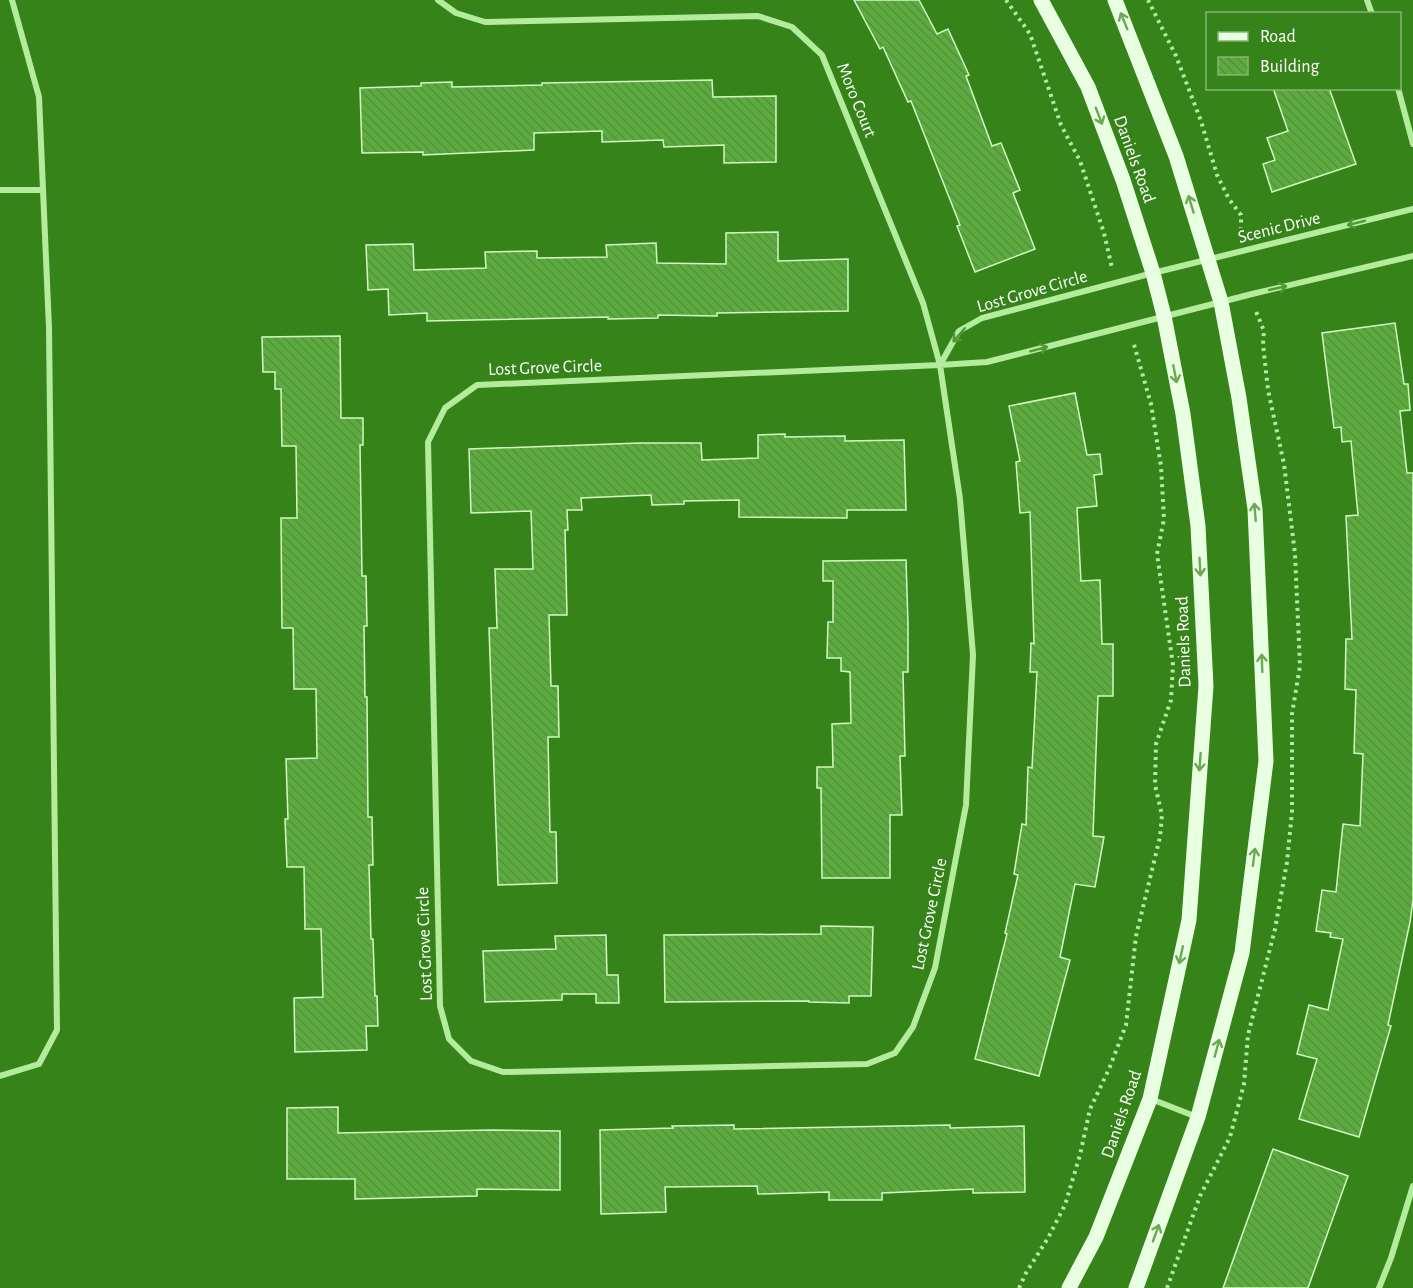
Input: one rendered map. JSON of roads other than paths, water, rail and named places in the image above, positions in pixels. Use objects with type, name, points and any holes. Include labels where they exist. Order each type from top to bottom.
[{"type":"main road","name":"Daniels Road","points":[[1041,0],[1088,87],[1123,180],[1153,273],[1164,316],[1183,414],[1198,526],[1206,686],[1189,920],[1150,1099],[1096,1237],[1069,1288]]},
{"type":"main road","points":[[1115,0],[1176,156],[1221,302],[1239,398],[1255,509],[1266,761],[1242,953],[1198,1117],[1136,1288]]},
{"type":"street","points":[[0,1076],[39,1064],[57,1030],[49,328],[39,98],[12,0]]},
{"type":"street","name":"Moro Court","points":[[438,0],[456,13],[485,22],[758,16],[792,27],[822,55],[923,303],[940,364]]},
{"type":"street","points":[[1399,90],[1413,144]]},
{"type":"street","points":[[0,190],[43,190]]},
{"type":"street","name":"Scenic Drive","points":[[1153,273],[1413,209]]},
{"type":"street","points":[[1164,316],[1413,256]]},
{"type":"street","name":"Lost Grove Circle","points":[[1153,273],[982,318],[959,331],[940,364],[960,499],[973,655],[966,805],[935,968],[913,1028],[895,1053],[867,1064],[503,1072],[471,1061],[449,1039],[440,1006],[428,442],[445,408],[477,385],[940,364],[987,362],[1164,316]]},
{"type":"street","points":[[1150,1099],[1198,1117]]},
{"type":"street","points":[[1379,1288],[1391,1258],[1413,1186]]}]
